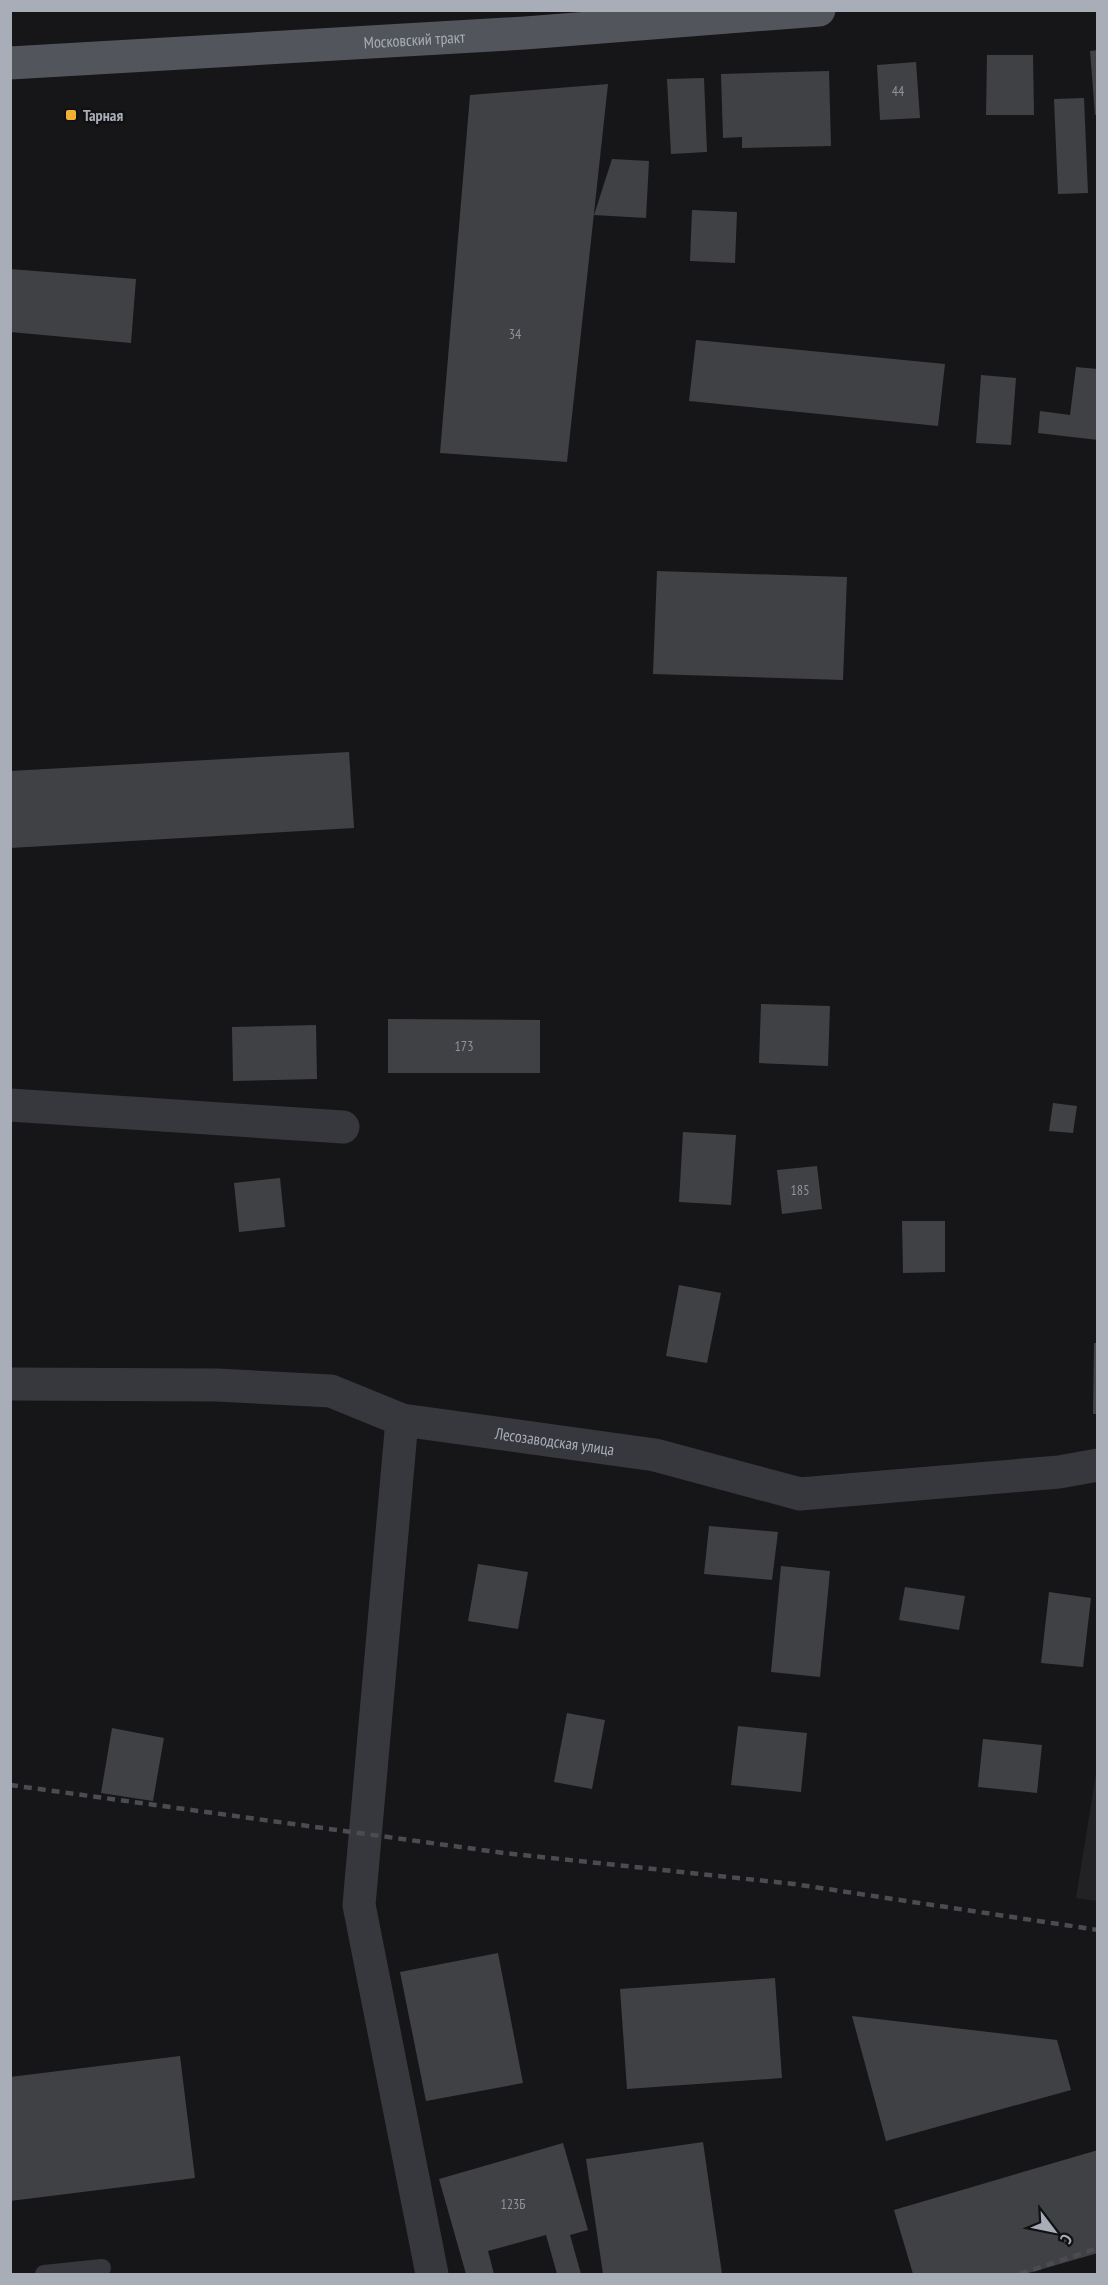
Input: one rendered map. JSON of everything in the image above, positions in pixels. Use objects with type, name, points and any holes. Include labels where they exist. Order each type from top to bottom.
[{"type":"main road","name":"Московский тракт","points":[[10,63],[525,33],[819,10]]},
{"type":"street","points":[[10,1105],[343,1126]]},
{"type":"street","name":"Лесозаводская улица","points":[[10,1384],[217,1384],[331,1391],[402,1420],[655,1455],[800,1494],[1059,1472],[1098,1465]]},
{"type":"street","points":[[402,1420],[359,1905],[432,2274]]},
{"type":"lane","points":[[44,2274],[102,2268]]},
{"type":"shaded area","points":[[1097,1767],[1098,1901],[1076,1898]]},
{"type":"building","points":[[1098,50],[1098,114],[1095,115],[1090,51]]},
{"type":"building","points":[[987,55],[1033,55],[1034,115],[986,115]]},
{"type":"building","points":[[916,62],[920,118],[880,120],[877,65]]},
{"type":"building","points":[[829,71],[831,146],[742,148],[742,137],[723,138],[721,74]]},
{"type":"building","points":[[704,78],[707,152],[671,154],[667,79]]},
{"type":"building","points":[[608,84],[567,462],[440,453],[470,95]]},
{"type":"building","points":[[1084,98],[1088,193],[1058,194],[1054,99]]},
{"type":"building","points":[[612,159],[649,161],[646,218],[594,215]]},
{"type":"building","points":[[692,210],[737,212],[735,263],[690,261]]},
{"type":"building","points":[[10,269],[136,279],[131,343],[10,332]]},
{"type":"building","points":[[696,340],[945,364],[938,426],[689,401]]},
{"type":"building","points":[[1076,367],[1098,369],[1098,440],[1038,433],[1040,411],[1070,415]]},
{"type":"building","points":[[981,375],[1016,378],[1011,445],[976,443]]},
{"type":"building","points":[[657,571],[847,577],[843,680],[653,674]]},
{"type":"building","points":[[349,752],[354,828],[10,848],[10,771]]},
{"type":"building","points":[[761,1004],[830,1006],[828,1066],[759,1063]]},
{"type":"building","points":[[388,1019],[540,1020],[540,1073],[388,1073]]},
{"type":"building","points":[[316,1025],[317,1079],[233,1081],[232,1027]]},
{"type":"building","points":[[1053,1103],[1077,1106],[1073,1133],[1049,1131]]},
{"type":"building","points":[[683,1132],[736,1135],[731,1205],[679,1202]]},
{"type":"building","points":[[817,1166],[822,1209],[782,1214],[777,1170]]},
{"type":"building","points":[[280,1178],[285,1227],[239,1232],[234,1183]]},
{"type":"building","points":[[902,1221],[945,1221],[945,1272],[903,1273]]},
{"type":"building","points":[[679,1285],[721,1293],[707,1363],[666,1356]]},
{"type":"building","points":[[1094,1343],[1098,1343],[1098,1414],[1093,1414]]},
{"type":"building","points":[[709,1526],[778,1532],[772,1580],[704,1574]]},
{"type":"building","points":[[478,1564],[528,1572],[518,1629],[468,1621]]},
{"type":"building","points":[[781,1566],[830,1571],[820,1677],[771,1672]]},
{"type":"building","points":[[905,1587],[965,1596],[959,1630],[899,1620]]},
{"type":"building","points":[[1049,1592],[1091,1598],[1083,1667],[1041,1663]]},
{"type":"building","points":[[567,1713],[605,1720],[592,1789],[554,1782]]},
{"type":"building","points":[[738,1726],[807,1733],[801,1792],[731,1785]]},
{"type":"building","points":[[112,1728],[164,1738],[153,1801],[101,1793]]},
{"type":"building","points":[[983,1739],[1042,1745],[1037,1793],[978,1787]]},
{"type":"building","points":[[498,1953],[523,2083],[426,2101],[400,1972]]},
{"type":"building","points":[[775,1978],[782,2078],[627,2089],[620,1989]]},
{"type":"building","points":[[852,2016],[1057,2040],[1071,2090],[886,2141]]},
{"type":"building","points":[[180,2056],[195,2178],[10,2201],[10,2077]]},
{"type":"building","points":[[703,2142],[722,2274],[603,2274],[586,2159]]},
{"type":"building","points":[[563,2143],[588,2230],[570,2235],[581,2274],[557,2274],[546,2235],[488,2251],[494,2274],[466,2274],[439,2179]]},
{"type":"building","points":[[1098,2150],[1098,2253],[1025,2274],[913,2274],[894,2210]]},
{"type":"railway","points":[[10,1785],[504,1853],[794,1884],[1098,1930]]},
{"type":"railway","points":[[1020,2274],[1098,2248]]},
{"type":"place","name":"Тарная","points":[[71,115]]}]
